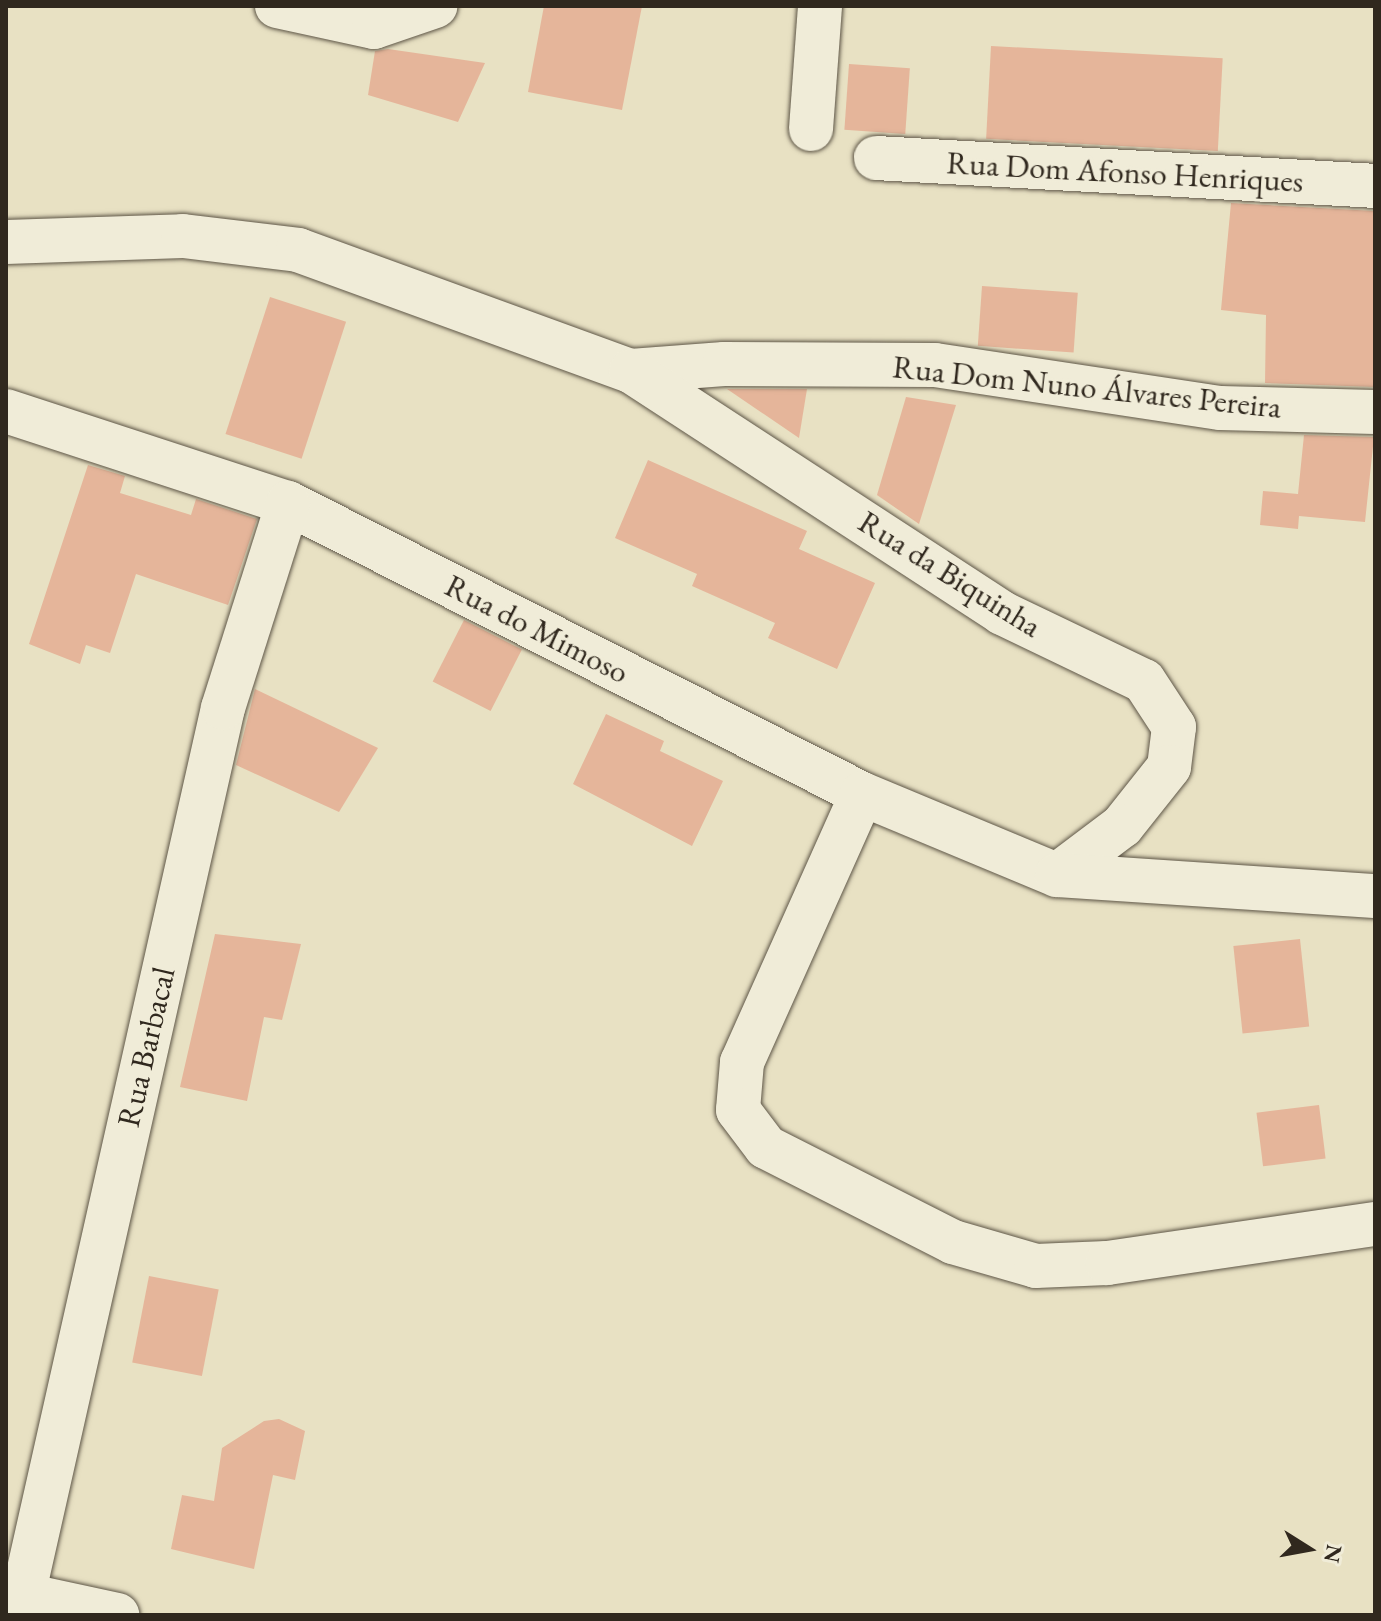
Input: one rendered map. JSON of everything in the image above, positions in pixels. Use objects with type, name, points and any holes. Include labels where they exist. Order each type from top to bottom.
[{"type":"street","points":[[277,6],[374,27],[435,6]]},
{"type":"street","points":[[811,129],[820,6]]},
{"type":"street","name":"Rua Dom Afonso Henriques","points":[[876,158],[1375,186]]},
{"type":"street","name":"Rua Dom Nuno Álvares Pereira","points":[[6,242],[183,236],[298,250],[631,371],[724,364],[935,365],[1220,408],[1375,412]]},
{"type":"street","name":"Rua da Biquinha","points":[[631,371],[1002,613],[1144,681],[1174,727],[1169,767],[1122,826],[1057,875]]},
{"type":"street","name":"Rua do Mimoso","points":[[6,411],[288,503],[862,794],[1057,875],[1375,896]]},
{"type":"street","name":"Rua Barbacal","points":[[14,1593],[223,708],[288,503]]},
{"type":"street","points":[[862,794],[742,1062],[738,1110],[766,1147],[953,1242],[1036,1266],[1107,1263],[1375,1224]]},
{"type":"street","points":[[14,1593],[117,1615]]},
{"type":"building","points":[[544,6],[642,6],[622,110],[528,92]]},
{"type":"building","points":[[991,46],[1223,58],[1218,151],[986,139]]},
{"type":"building","points":[[388,49],[485,63],[458,122],[368,95],[375,51]]},
{"type":"building","points":[[849,64],[910,68],[905,134],[844,130]]},
{"type":"building","points":[[1231,203],[1375,211],[1375,387],[1265,383],[1266,315],[1221,310]]},
{"type":"building","points":[[982,286],[1078,293],[1074,353],[978,346]]},
{"type":"building","points":[[270,297],[346,322],[302,459],[226,434]]},
{"type":"building","points":[[727,389],[807,389],[799,438]]},
{"type":"building","points":[[906,397],[956,405],[919,524],[877,495]]},
{"type":"building","points":[[1304,435],[1374,437],[1365,522],[1299,516],[1298,529],[1260,525],[1263,491],[1298,494]]},
{"type":"building","points":[[648,460],[807,531],[799,549],[875,583],[837,669],[768,638],[775,623],[692,586],[697,574],[615,538]]},
{"type":"building","points":[[88,465],[125,476],[120,493],[191,515],[196,499],[257,519],[228,605],[136,574],[110,653],[86,645],[80,664],[29,644]]},
{"type":"building","points":[[464,620],[522,650],[491,711],[433,681]]},
{"type":"building","points":[[255,689],[378,748],[339,812],[236,765]]},
{"type":"building","points":[[606,714],[664,741],[660,751],[723,781],[692,846],[573,784]]},
{"type":"building","points":[[215,934],[301,944],[282,1020],[264,1017],[247,1101],[180,1087]]},
{"type":"building","points":[[1300,939],[1309,1027],[1243,1034],[1233,946]]},
{"type":"building","points":[[1319,1105],[1326,1159],[1263,1166],[1256,1113]]},
{"type":"building","points":[[149,1276],[219,1290],[202,1376],[132,1362]]},
{"type":"building","points":[[279,1419],[305,1431],[295,1480],[273,1475],[254,1569],[171,1549],[182,1495],[214,1501],[222,1448],[264,1421]]}]
